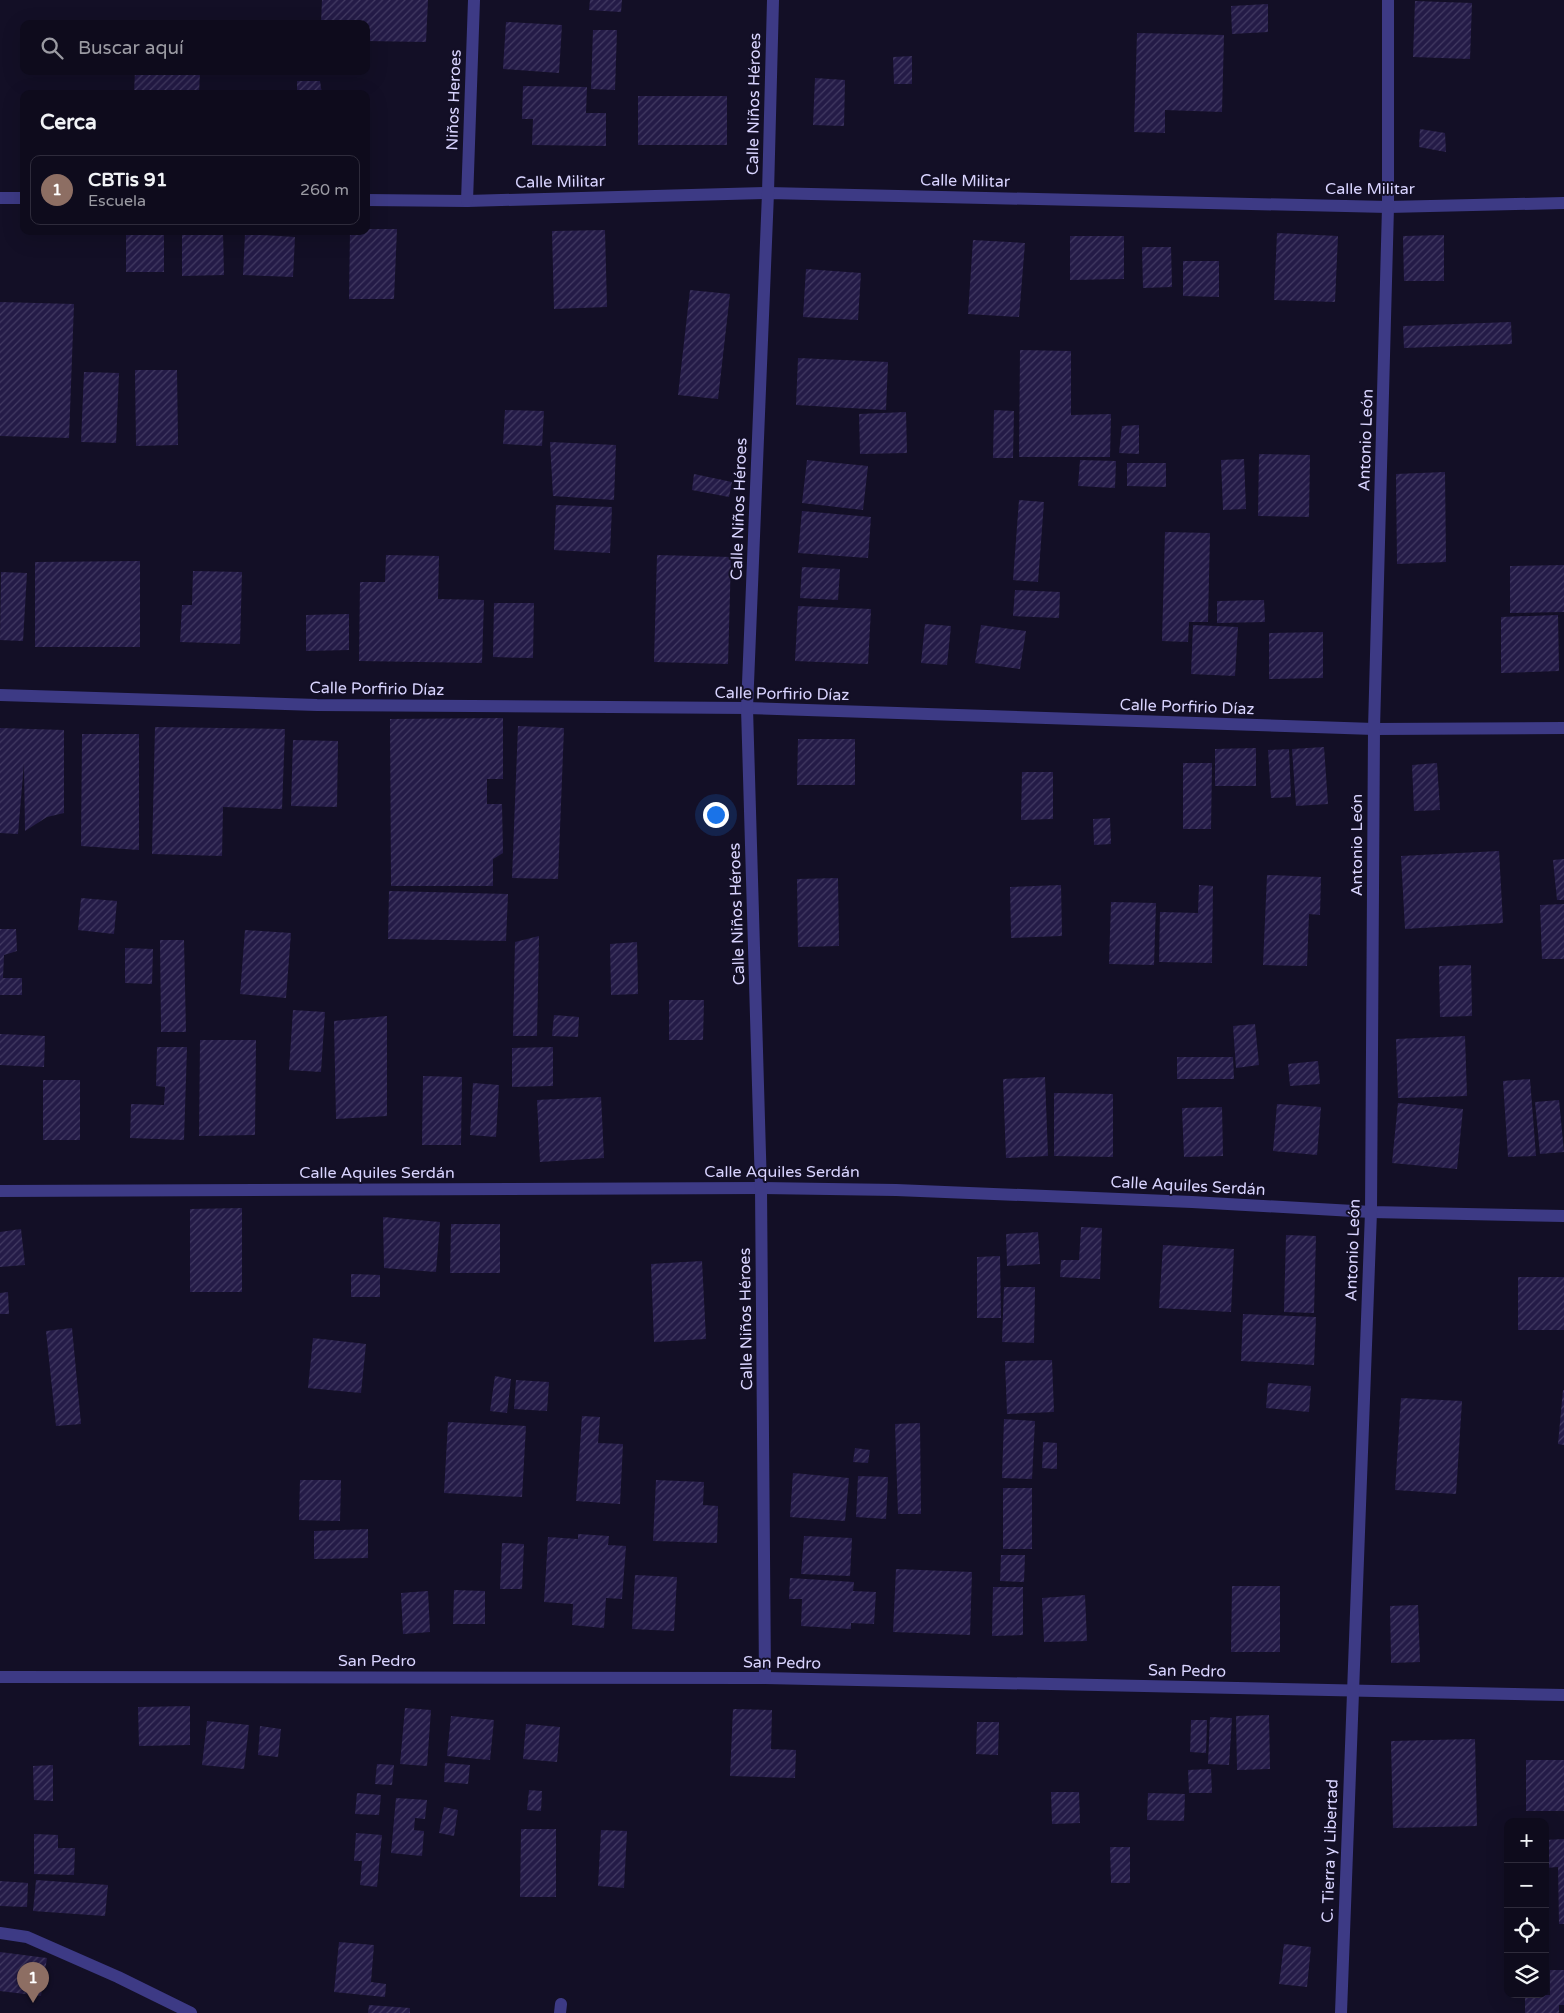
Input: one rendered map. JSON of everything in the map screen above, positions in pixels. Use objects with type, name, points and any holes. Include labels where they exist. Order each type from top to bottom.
[{"type":"street","name":"Niños Heroes","points":[[467,201],[474,0]]},
{"type":"street","name":"Calle Niños Héroes","points":[[766,1678],[761,1188],[747,708],[768,193],[773,0]]},
{"type":"street","name":"Antonio León","points":[[1352,1690],[1371,1212],[1374,729],[1388,207],[1388,0]]},
{"type":"street","name":"Calle Militar","points":[[370,200],[467,201],[768,193],[1388,207],[1564,202]]},
{"type":"street","points":[[0,198],[20,198]]},
{"type":"street","name":"Calle Porfirio Díaz","points":[[0,695],[317,705],[747,708],[1374,729],[1564,728]]},
{"type":"street","name":"Calle Aquiles Serdán","points":[[0,1191],[761,1188],[896,1190],[1192,1202],[1371,1212],[1564,1216]]},
{"type":"street","name":"San Pedro","points":[[0,1677],[766,1678],[1564,1695]]},
{"type":"street","name":"C. Tierra y Libertad","points":[[1341,2013],[1352,1690]]},
{"type":"street","points":[[0,1933],[27,1937],[118,1977],[191,2013]]},
{"type":"building","points":[[322,0],[428,0],[426,42],[370,41],[370,20],[321,20]]},
{"type":"building","points":[[590,0],[622,0],[621,12],[589,10]]},
{"type":"building","points":[[1415,1],[1472,3],[1470,59],[1413,57]]},
{"type":"building","points":[[1268,4],[1268,32],[1232,34],[1231,6]]},
{"type":"building","points":[[506,22],[562,25],[559,73],[503,69]]},
{"type":"building","points":[[593,30],[617,30],[615,90],[591,89]]},
{"type":"building","points":[[1137,33],[1224,35],[1222,112],[1165,110],[1165,133],[1134,132]]},
{"type":"building","points":[[912,56],[912,84],[894,84],[893,57]]},
{"type":"building","points":[[135,75],[200,75],[199,90],[134,90]]},
{"type":"building","points":[[815,78],[845,80],[844,126],[813,125]]},
{"type":"building","points":[[297,81],[320,81],[321,90],[297,90]]},
{"type":"building","points":[[523,86],[587,87],[586,113],[606,113],[606,146],[532,145],[533,119],[522,119]]},
{"type":"building","points":[[638,96],[727,96],[727,145],[638,145]]},
{"type":"building","points":[[1420,129],[1445,133],[1446,152],[1419,147]]},
{"type":"building","points":[[370,229],[397,229],[394,299],[349,299],[350,235],[370,235]]},
{"type":"building","points":[[605,230],[607,307],[554,309],[552,231]]},
{"type":"building","points":[[1277,233],[1338,236],[1335,302],[1274,300]]},
{"type":"building","points":[[126,235],[164,235],[164,272],[126,272]]},
{"type":"building","points":[[182,235],[223,235],[224,275],[182,276]]},
{"type":"building","points":[[245,235],[295,237],[293,277],[243,275]]},
{"type":"building","points":[[1444,235],[1444,281],[1404,281],[1403,236]]},
{"type":"building","points":[[1070,236],[1124,236],[1124,279],[1070,280]]},
{"type":"building","points":[[973,240],[1025,243],[1019,317],[968,314]]},
{"type":"building","points":[[1142,247],[1171,247],[1172,287],[1143,288]]},
{"type":"building","points":[[1183,261],[1219,261],[1219,297],[1183,296]]},
{"type":"building","points":[[806,269],[861,273],[858,320],[803,317]]},
{"type":"building","points":[[690,290],[730,294],[718,399],[678,395]]},
{"type":"building","points":[[0,302],[74,304],[69,438],[0,436]]},
{"type":"building","points":[[1511,322],[1512,344],[1404,348],[1403,326]]},
{"type":"building","points":[[1020,350],[1071,351],[1071,415],[1111,414],[1110,457],[1019,457]]},
{"type":"building","points":[[798,358],[888,362],[886,410],[796,405]]},
{"type":"building","points":[[135,370],[177,370],[178,445],[136,446]]},
{"type":"building","points":[[84,372],[119,373],[116,443],[81,442]]},
{"type":"building","points":[[505,410],[544,411],[542,446],[503,444]]},
{"type":"building","points":[[994,410],[1014,411],[1013,458],[993,458]]},
{"type":"building","points":[[906,412],[907,453],[860,454],[859,414]]},
{"type":"building","points":[[1139,425],[1139,454],[1119,453],[1122,426]]},
{"type":"building","points":[[550,442],[616,445],[614,500],[553,496]]},
{"type":"building","points":[[1259,454],[1310,455],[1309,517],[1258,516]]},
{"type":"building","points":[[1244,459],[1246,509],[1223,510],[1221,460]]},
{"type":"building","points":[[807,460],[868,466],[863,510],[802,503]]},
{"type":"building","points":[[1080,460],[1116,461],[1115,488],[1078,486]]},
{"type":"building","points":[[1127,463],[1166,463],[1166,487],[1127,486]]},
{"type":"building","points":[[1445,472],[1446,562],[1397,564],[1396,474]]},
{"type":"building","points":[[694,474],[732,482],[729,497],[692,490]]},
{"type":"building","points":[[1019,500],[1044,502],[1038,582],[1013,580]]},
{"type":"building","points":[[556,505],[612,507],[610,553],[554,550]]},
{"type":"building","points":[[802,511],[871,517],[868,558],[798,553]]},
{"type":"building","points":[[1165,532],[1210,533],[1208,622],[1189,622],[1188,642],[1162,641]]},
{"type":"building","points":[[386,555],[439,556],[438,599],[484,600],[482,663],[359,661],[360,582],[385,582]]},
{"type":"building","points":[[657,555],[731,557],[728,664],[654,662]]},
{"type":"building","points":[[140,561],[140,647],[35,647],[35,562]]},
{"type":"building","points":[[1564,565],[1564,612],[1510,613],[1510,566]]},
{"type":"building","points":[[802,567],[840,569],[838,600],[800,598]]},
{"type":"building","points":[[193,571],[242,572],[240,644],[180,642],[182,605],[192,605]]},
{"type":"building","points":[[1,572],[27,573],[23,641],[0,640]]},
{"type":"building","points":[[1015,590],[1060,592],[1059,618],[1013,616]]},
{"type":"building","points":[[1264,600],[1265,622],[1217,623],[1217,601]]},
{"type":"building","points":[[494,603],[534,603],[533,658],[493,657]]},
{"type":"building","points":[[798,606],[871,609],[868,664],[795,661]]},
{"type":"building","points":[[349,614],[349,650],[306,651],[306,615]]},
{"type":"building","points":[[1558,615],[1559,671],[1501,673],[1501,617]]},
{"type":"building","points":[[925,624],[951,626],[947,665],[921,663]]},
{"type":"building","points":[[981,625],[1026,631],[1020,669],[975,663]]},
{"type":"building","points":[[1193,625],[1238,627],[1235,676],[1191,674]]},
{"type":"building","points":[[1323,632],[1323,678],[1269,679],[1269,633]]},
{"type":"building","points":[[503,718],[503,779],[487,779],[487,804],[502,804],[503,853],[493,859],[493,886],[391,886],[390,719]]},
{"type":"building","points":[[518,726],[564,728],[558,879],[512,878]]},
{"type":"building","points":[[155,727],[285,729],[282,809],[223,807],[222,856],[152,854]]},
{"type":"building","points":[[0,728],[64,730],[64,813],[47,817],[25,831],[24,763],[18,834],[0,833]]},
{"type":"building","points":[[82,734],[139,734],[139,850],[81,846]]},
{"type":"building","points":[[798,739],[855,739],[855,785],[797,785]]},
{"type":"building","points":[[293,740],[338,741],[337,807],[291,806]]},
{"type":"building","points":[[1324,747],[1328,804],[1296,806],[1292,749]]},
{"type":"building","points":[[1256,748],[1256,786],[1215,786],[1215,749]]},
{"type":"building","points":[[1289,749],[1291,797],[1271,798],[1268,750]]},
{"type":"building","points":[[1183,763],[1212,763],[1211,829],[1183,829]]},
{"type":"building","points":[[1437,763],[1440,810],[1414,811],[1412,765]]},
{"type":"building","points":[[1022,772],[1053,772],[1053,819],[1021,820]]},
{"type":"building","points":[[1110,818],[1111,844],[1094,845],[1093,819]]},
{"type":"building","points":[[1499,851],[1503,923],[1405,929],[1401,856]]},
{"type":"building","points":[[1564,859],[1564,900],[1557,900],[1553,860]]},
{"type":"building","points":[[1267,875],[1321,877],[1320,915],[1309,914],[1307,966],[1263,965]]},
{"type":"building","points":[[838,878],[839,946],[798,947],[797,879]]},
{"type":"building","points":[[1061,885],[1062,936],[1011,938],[1010,887]]},
{"type":"building","points":[[1199,885],[1213,886],[1212,963],[1159,962],[1160,912],[1198,913]]},
{"type":"building","points":[[389,891],[508,894],[506,941],[388,939]]},
{"type":"building","points":[[81,898],[117,901],[114,934],[78,930]]},
{"type":"building","points":[[1111,902],[1156,903],[1154,965],[1109,964]]},
{"type":"building","points":[[1564,904],[1564,959],[1542,959],[1540,905]]},
{"type":"building","points":[[0,929],[16,929],[17,951],[4,955],[3,978],[22,978],[22,995],[0,995]]},
{"type":"building","points":[[245,930],[291,933],[286,998],[240,994]]},
{"type":"building","points":[[539,936],[537,1036],[513,1036],[515,942]]},
{"type":"building","points":[[160,940],[184,940],[186,1032],[161,1032]]},
{"type":"building","points":[[637,942],[638,994],[611,995],[610,944]]},
{"type":"building","points":[[125,948],[153,949],[152,984],[125,983]]},
{"type":"building","points":[[1471,965],[1472,1016],[1440,1017],[1439,966]]},
{"type":"building","points":[[669,1000],[704,1000],[703,1040],[669,1040]]},
{"type":"building","points":[[293,1010],[325,1012],[321,1072],[289,1070]]},
{"type":"building","points":[[554,1015],[579,1017],[578,1037],[552,1036]]},
{"type":"building","points":[[387,1016],[387,1116],[336,1119],[334,1021]]},
{"type":"building","points":[[1255,1024],[1259,1065],[1236,1068],[1233,1026]]},
{"type":"building","points":[[0,1034],[45,1036],[44,1067],[0,1065]]},
{"type":"building","points":[[1465,1036],[1467,1096],[1398,1098],[1396,1039]]},
{"type":"building","points":[[200,1040],[256,1040],[255,1135],[199,1136]]},
{"type":"building","points":[[157,1047],[187,1047],[184,1140],[130,1138],[131,1104],[164,1105],[165,1087],[156,1086]]},
{"type":"building","points":[[553,1047],[553,1086],[512,1087],[512,1048]]},
{"type":"building","points":[[1177,1057],[1233,1057],[1234,1079],[1177,1079]]},
{"type":"building","points":[[1318,1061],[1320,1084],[1290,1086],[1288,1064]]},
{"type":"building","points":[[423,1076],[462,1077],[461,1145],[422,1145]]},
{"type":"building","points":[[1045,1077],[1048,1156],[1006,1158],[1003,1079]]},
{"type":"building","points":[[1530,1079],[1536,1156],[1508,1157],[1503,1081]]},
{"type":"building","points":[[43,1080],[80,1080],[80,1140],[43,1140]]},
{"type":"building","points":[[473,1083],[499,1085],[496,1137],[470,1135]]},
{"type":"building","points":[[1054,1093],[1113,1094],[1113,1157],[1054,1156]]},
{"type":"building","points":[[601,1097],[604,1158],[540,1162],[537,1100]]},
{"type":"building","points":[[1559,1100],[1564,1152],[1540,1154],[1535,1102]]},
{"type":"building","points":[[1398,1103],[1463,1109],[1457,1169],[1392,1163]]},
{"type":"building","points":[[1277,1104],[1321,1107],[1317,1155],[1273,1151]]},
{"type":"building","points":[[1222,1107],[1223,1156],[1184,1157],[1182,1108]]},
{"type":"building","points":[[242,1208],[242,1292],[190,1292],[190,1209]]},
{"type":"building","points":[[383,1217],[440,1222],[436,1272],[384,1268]]},
{"type":"building","points":[[451,1224],[500,1224],[500,1273],[450,1273]]},
{"type":"building","points":[[1081,1227],[1102,1228],[1100,1279],[1060,1277],[1061,1260],[1079,1260]]},
{"type":"building","points":[[21,1229],[25,1265],[0,1267],[0,1232]]},
{"type":"building","points":[[1038,1232],[1040,1264],[1007,1266],[1006,1234]]},
{"type":"building","points":[[1286,1235],[1316,1236],[1314,1313],[1284,1312]]},
{"type":"building","points":[[1163,1245],[1234,1249],[1231,1312],[1159,1308]]},
{"type":"building","points":[[1000,1256],[1001,1318],[977,1318],[977,1257]]},
{"type":"building","points":[[702,1261],[706,1339],[654,1342],[651,1264]]},
{"type":"building","points":[[351,1274],[380,1275],[380,1297],[351,1297]]},
{"type":"building","points":[[1518,1277],[1564,1277],[1564,1330],[1518,1330]]},
{"type":"building","points":[[1004,1287],[1035,1287],[1034,1343],[1002,1342]]},
{"type":"building","points":[[8,1292],[9,1314],[0,1314],[0,1293]]},
{"type":"building","points":[[1243,1314],[1316,1317],[1314,1365],[1241,1361]]},
{"type":"building","points":[[72,1328],[81,1424],[56,1426],[46,1331]]},
{"type":"building","points":[[313,1338],[366,1344],[361,1393],[308,1388]]},
{"type":"building","points":[[1052,1360],[1054,1412],[1007,1414],[1005,1361]]},
{"type":"building","points":[[495,1376],[511,1379],[507,1413],[490,1411]]},
{"type":"building","points":[[516,1380],[549,1382],[547,1411],[514,1409]]},
{"type":"building","points":[[1268,1383],[1311,1386],[1309,1412],[1266,1408]]},
{"type":"building","points":[[1564,1390],[1564,1445],[1558,1444]]},
{"type":"building","points":[[1401,1398],[1462,1401],[1456,1494],[1395,1490]]},
{"type":"building","points":[[582,1416],[600,1417],[598,1443],[623,1444],[620,1504],[576,1501]]},
{"type":"building","points":[[1004,1419],[1035,1421],[1032,1479],[1002,1478]]},
{"type":"building","points":[[448,1422],[526,1426],[522,1497],[444,1493]]},
{"type":"building","points":[[920,1423],[921,1514],[898,1514],[895,1424]]},
{"type":"building","points":[[1043,1442],[1057,1443],[1057,1469],[1042,1468]]},
{"type":"building","points":[[855,1448],[870,1450],[868,1463],[853,1462]]},
{"type":"building","points":[[793,1473],[849,1478],[845,1521],[790,1517]]},
{"type":"building","points":[[858,1476],[888,1477],[886,1519],[856,1517]]},
{"type":"building","points":[[300,1480],[341,1480],[340,1521],[299,1520]]},
{"type":"building","points":[[656,1480],[704,1482],[703,1505],[718,1506],[717,1543],[653,1541]]},
{"type":"building","points":[[1003,1488],[1032,1488],[1032,1549],[1003,1549]]},
{"type":"building","points":[[368,1529],[368,1558],[314,1559],[314,1531]]},
{"type":"building","points":[[578,1534],[609,1536],[608,1545],[626,1546],[622,1599],[606,1598],[604,1628],[572,1625],[573,1604],[544,1602],[548,1537],[578,1539]]},
{"type":"building","points":[[804,1536],[852,1538],[850,1576],[801,1574]]},
{"type":"building","points":[[502,1543],[524,1544],[522,1589],[500,1589]]},
{"type":"building","points":[[1001,1555],[1025,1555],[1024,1582],[1000,1581]]},
{"type":"building","points":[[896,1569],[972,1572],[970,1635],[893,1632]]},
{"type":"building","points":[[635,1575],[677,1577],[674,1631],[632,1629]]},
{"type":"building","points":[[790,1578],[854,1582],[853,1591],[876,1592],[874,1624],[851,1623],[851,1629],[801,1626],[802,1599],[789,1599]]},
{"type":"building","points":[[1232,1586],[1280,1586],[1280,1652],[1231,1652]]},
{"type":"building","points":[[993,1587],[1023,1587],[1023,1635],[992,1636]]},
{"type":"building","points":[[454,1590],[485,1591],[485,1624],[453,1624]]},
{"type":"building","points":[[428,1591],[430,1632],[403,1634],[401,1593]]},
{"type":"building","points":[[1085,1595],[1087,1641],[1044,1642],[1042,1598]]},
{"type":"building","points":[[1418,1605],[1420,1662],[1391,1663],[1390,1606]]},
{"type":"building","points":[[190,1706],[190,1745],[139,1746],[138,1707]]},
{"type":"building","points":[[405,1708],[431,1710],[427,1766],[400,1764]]},
{"type":"building","points":[[733,1709],[772,1710],[771,1749],[796,1750],[795,1778],[730,1776]]},
{"type":"building","points":[[1269,1715],[1270,1769],[1237,1770],[1236,1716]]},
{"type":"building","points":[[451,1716],[494,1720],[490,1760],[447,1756]]},
{"type":"building","points":[[1210,1717],[1232,1718],[1229,1765],[1208,1764]]},
{"type":"building","points":[[1191,1720],[1207,1720],[1206,1753],[1190,1752]]},
{"type":"building","points":[[207,1721],[249,1725],[244,1769],[202,1765]]},
{"type":"building","points":[[977,1722],[999,1722],[998,1755],[976,1754]]},
{"type":"building","points":[[526,1724],[560,1727],[557,1762],[523,1759]]},
{"type":"building","points":[[260,1726],[281,1729],[278,1757],[258,1755]]},
{"type":"building","points":[[1475,1739],[1477,1826],[1393,1828],[1391,1741]]},
{"type":"building","points":[[1526,1760],[1564,1760],[1564,1811],[1526,1811]]},
{"type":"building","points":[[445,1763],[470,1765],[468,1784],[444,1782]]},
{"type":"building","points":[[377,1764],[394,1765],[392,1785],[375,1784]]},
{"type":"building","points":[[53,1765],[53,1801],[34,1800],[33,1766]]},
{"type":"building","points":[[1211,1769],[1212,1793],[1189,1793],[1188,1770]]},
{"type":"building","points":[[529,1790],[542,1791],[541,1811],[527,1810]]},
{"type":"building","points":[[1051,1792],[1079,1792],[1080,1823],[1052,1824]]},
{"type":"building","points":[[357,1793],[381,1795],[379,1815],[355,1814]]},
{"type":"building","points":[[1148,1793],[1185,1794],[1184,1821],[1147,1820]]},
{"type":"building","points":[[396,1798],[427,1800],[425,1819],[415,1818],[414,1830],[424,1831],[422,1856],[391,1853]]},
{"type":"building","points":[[444,1807],[458,1810],[454,1836],[439,1833]]},
{"type":"building","points":[[521,1829],[556,1829],[556,1897],[520,1897]]},
{"type":"building","points":[[601,1830],[627,1831],[624,1888],[598,1886]]},
{"type":"building","points":[[356,1833],[382,1835],[377,1887],[360,1885],[362,1861],[354,1861]]},
{"type":"building","points":[[34,1834],[58,1835],[58,1848],[75,1848],[74,1875],[34,1874]]},
{"type":"building","points":[[1564,1839],[1564,1924],[1559,1924],[1558,1867],[1549,1868],[1549,1840]]},
{"type":"building","points":[[1110,1847],[1130,1847],[1130,1883],[1111,1883]]},
{"type":"building","points":[[36,1880],[108,1885],[105,1916],[33,1911]]},
{"type":"building","points":[[0,1881],[28,1883],[27,1907],[0,1906]]},
{"type":"building","points":[[339,1942],[374,1945],[371,1982],[386,1984],[385,1997],[334,1992]]},
{"type":"building","points":[[1284,1944],[1311,1947],[1307,1987],[1279,1984]]},
{"type":"building","points":[[0,1952],[47,1958],[41,1996],[0,1991]]},
{"type":"building","points":[[1550,1970],[1564,1970],[1564,2005],[1559,2005],[1559,2013],[1525,2013],[1525,1998],[1549,1998]]},
{"type":"building","points":[[369,2005],[410,2008],[410,2013],[368,2013]]},
{"type":"place","name":"CBTis 91","points":[[33,2003]]}]
